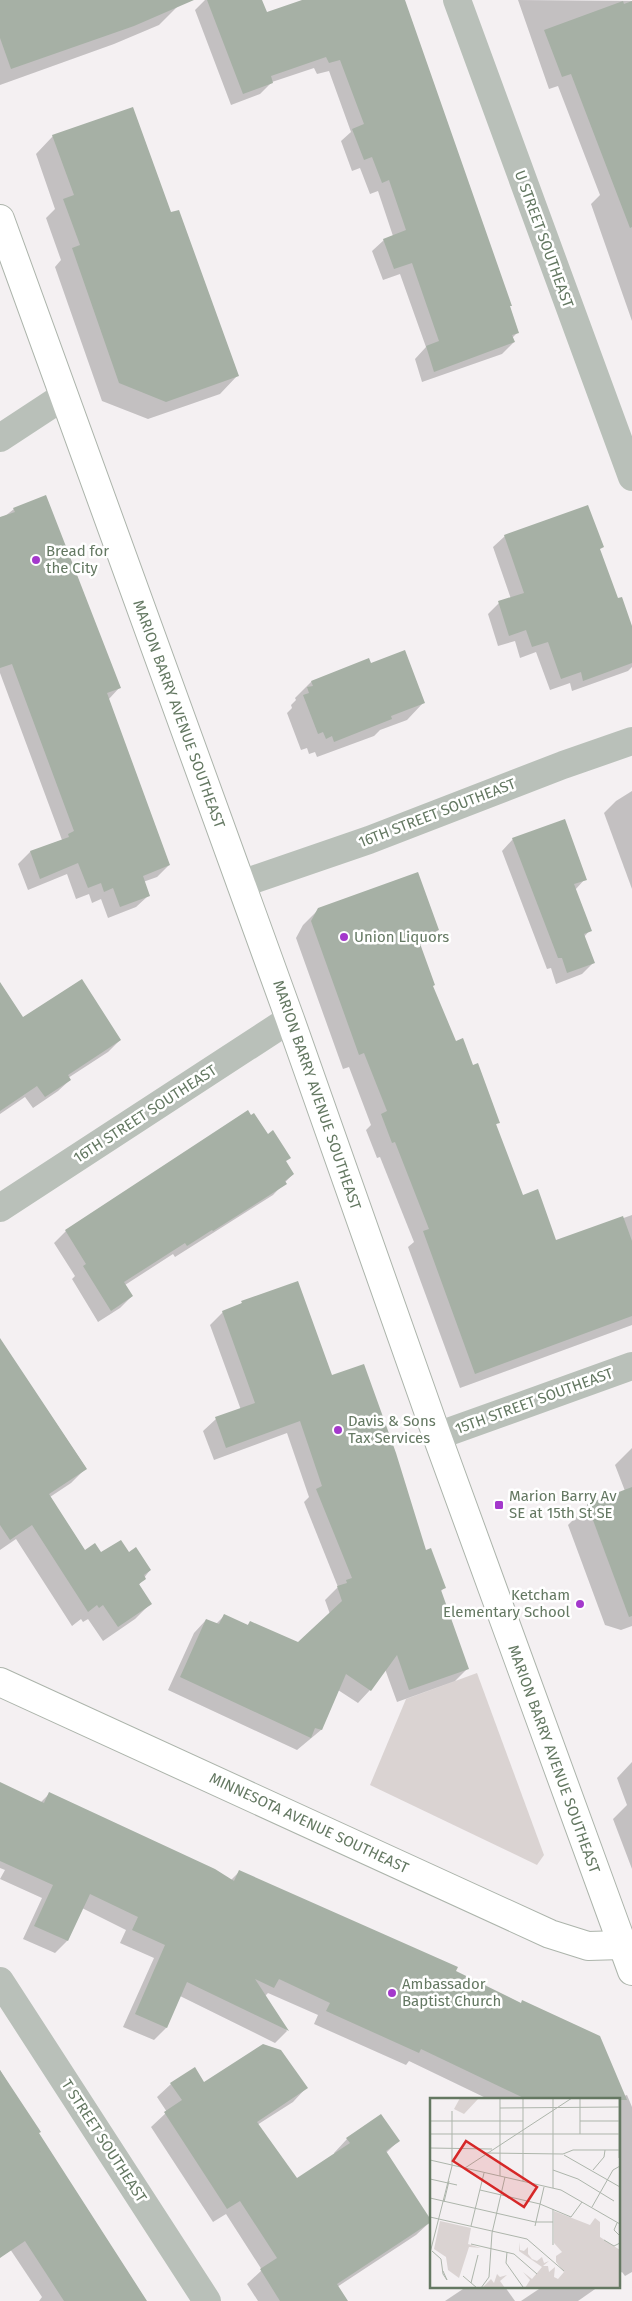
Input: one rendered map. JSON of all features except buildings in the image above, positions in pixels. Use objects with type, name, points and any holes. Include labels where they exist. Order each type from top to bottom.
[{"type":"main road","name":"MARION BARRY AVENUE SOUTHEAST","points":[[0,220],[290,1019],[437,1436],[632,1972]]},
{"type":"main road","name":"MINNESOTA AVENUE SOUTHEAST","points":[[0,1682],[550,1934],[588,1946],[622,1945]]},
{"type":"street","name":"U STREET SOUTHEAST","points":[[457,0],[632,477]]},
{"type":"street","points":[[0,438],[64,396]]},
{"type":"street","name":"16TH STREET SOUTHEAST","points":[[241,884],[369,840],[632,741]]},
{"type":"street","name":"16TH STREET SOUTHEAST","points":[[0,1208],[290,1019]]},
{"type":"street","name":"15TH STREET SOUTHEAST","points":[[437,1436],[632,1366]]},
{"type":"street","name":"T STREET SOUTHEAST","points":[[0,1981],[207,2301]]},
{"type":"shaded area","points":[[477,1673],[544,1855],[537,1865],[370,1785],[406,1699]]},
{"type":"place","name":"Bread for the City","points":[[36,560]]},
{"type":"place","name":"Union Liquors","points":[[344,937]]},
{"type":"place","name":"Davis & Sons Tax Services","points":[[338,1430]]},
{"type":"place","name":"Marion Barry Av SE at 15th St SE","points":[[499,1505]]},
{"type":"place","name":"Ketcham Elementary School","points":[[580,1604]]},
{"type":"place","name":"Ambassador Baptist Church","points":[[392,1993]]}]
